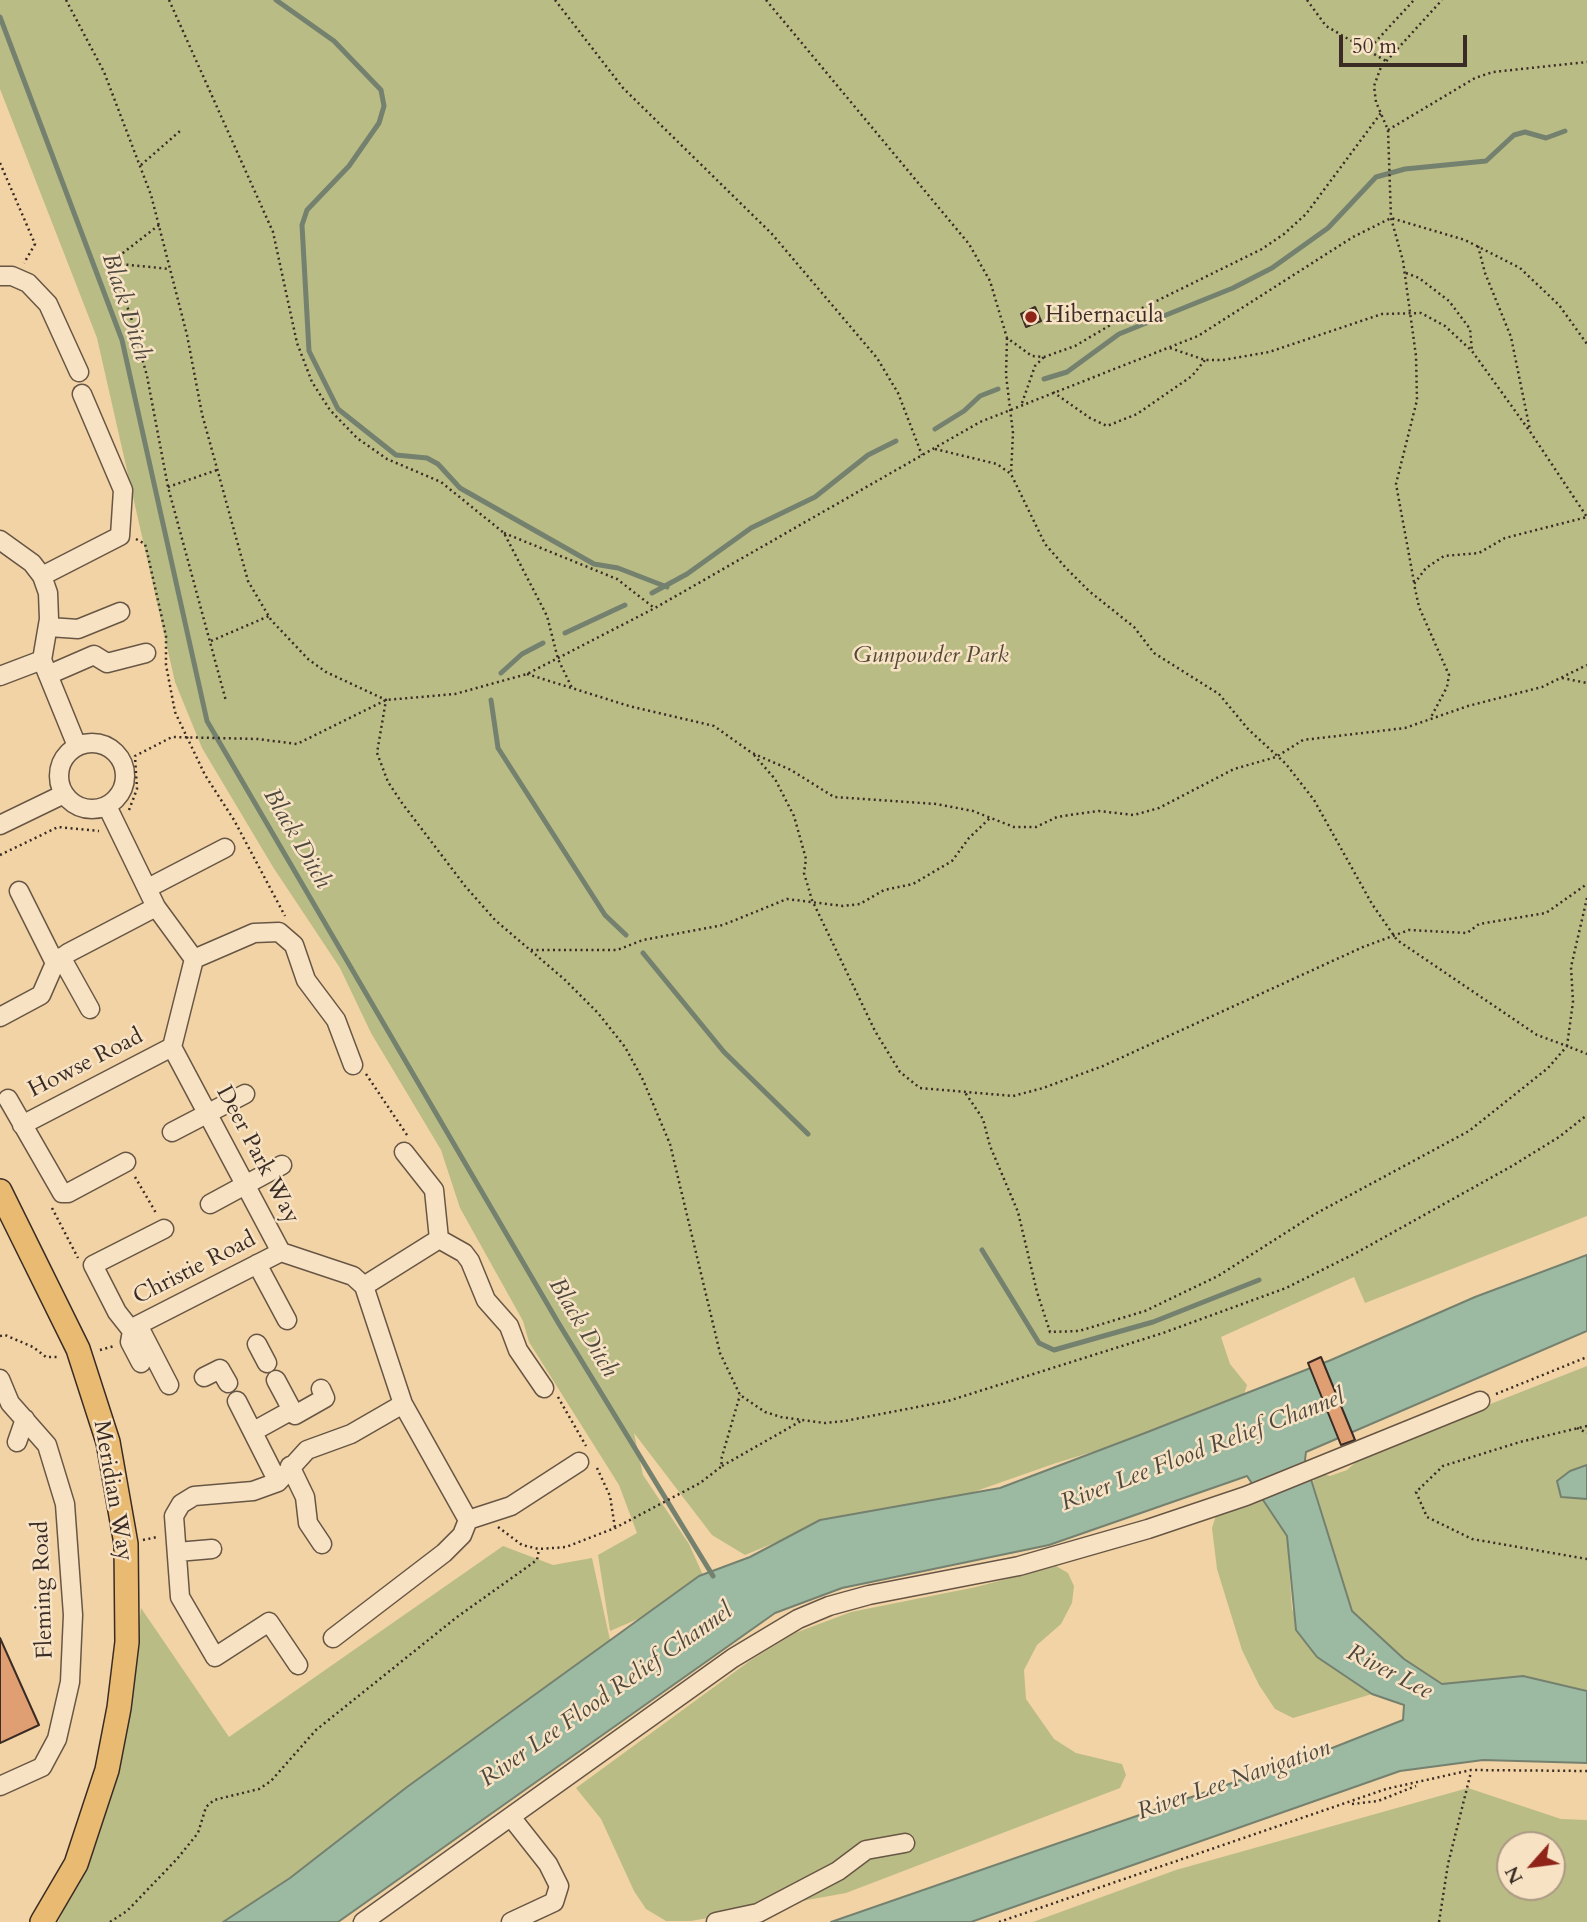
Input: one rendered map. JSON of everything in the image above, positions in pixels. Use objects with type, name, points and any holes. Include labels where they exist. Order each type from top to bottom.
[{"type":"main road","name":"Meridian Way","points":[[0,1191],[78,1349],[108,1443],[126,1544],[127,1642],[107,1770],[76,1864],[42,1922]]},
{"type":"street","points":[[6,276],[28,283],[38,293],[57,318],[79,372]]},
{"type":"street","points":[[42,576],[120,536],[123,489],[82,394]]},
{"type":"street","points":[[0,540],[32,563],[42,576],[48,593],[45,668],[77,746]]},
{"type":"street","points":[[48,627],[78,629],[120,612]]},
{"type":"street","points":[[0,676],[45,668],[94,654],[107,663],[146,653]]},
{"type":"street","points":[[103,744],[114,751],[122,761],[126,774],[124,787],[117,798],[107,806],[83,808],[64,794],[59,781],[60,767],[66,755],[77,746],[103,744]]},
{"type":"street","points":[[0,825],[64,794]]},
{"type":"street","points":[[107,806],[156,906],[194,959],[172,1047]]},
{"type":"street","points":[[148,888],[225,848]]},
{"type":"street","points":[[19,891],[58,960],[90,1009]]},
{"type":"street","points":[[0,1017],[41,995],[58,960],[156,906]]},
{"type":"street","points":[[194,959],[237,940],[269,931],[279,932],[294,945],[306,980],[336,1020],[353,1065]]},
{"type":"street","name":"Deer Park Way","points":[[172,1047],[281,1252],[353,1276],[364,1286]]},
{"type":"street","name":"Howse Road","points":[[22,1125],[172,1047]]},
{"type":"street","points":[[173,1132],[245,1094]]},
{"type":"street","name":"Howse Road","points":[[9,1099],[62,1193],[68,1193],[126,1162]]},
{"type":"street","points":[[404,1152],[434,1190],[439,1239]]},
{"type":"street","points":[[210,1204],[282,1165]]},
{"type":"street","name":"Christie Road","points":[[135,1328],[117,1312],[93,1265],[164,1229]]},
{"type":"street","points":[[439,1239],[364,1286],[403,1404],[468,1520]]},
{"type":"street","points":[[439,1239],[464,1253],[486,1300],[509,1326],[518,1350],[544,1388]]},
{"type":"street","name":"Christie Road","points":[[141,1363],[130,1342],[135,1328],[281,1252]]},
{"type":"street","points":[[257,1264],[287,1320]]},
{"type":"street","points":[[135,1328],[169,1385]]},
{"type":"street","points":[[257,1344],[267,1363]]},
{"type":"street","points":[[204,1377],[220,1368],[228,1383]]},
{"type":"street","name":"Fleming Road","points":[[0,1379],[10,1403],[47,1445],[65,1504],[73,1615],[70,1682],[57,1739],[42,1767],[0,1786]]},
{"type":"street","points":[[276,1380],[295,1415],[325,1398],[321,1389]]},
{"type":"street","points":[[237,1401],[278,1482]]},
{"type":"street","points":[[363,1922],[733,1658],[798,1619],[829,1606],[869,1595],[958,1580],[1080,1549],[1246,1496],[1480,1401]]},
{"type":"street","points":[[298,1665],[269,1622],[215,1657],[180,1597],[174,1516],[187,1499],[253,1491],[278,1482],[307,1450],[351,1434],[403,1404]]},
{"type":"street","points":[[254,1431],[292,1410]]},
{"type":"street","points":[[17,1442],[25,1419]]},
{"type":"street","points":[[468,1520],[522,1500],[579,1462]]},
{"type":"street","points":[[290,1466],[306,1497],[308,1522],[322,1544]]},
{"type":"street","points":[[333,1638],[444,1553],[462,1535],[468,1520]]},
{"type":"street","points":[[177,1552],[212,1549]]},
{"type":"street","points":[[511,1816],[548,1864],[559,1886],[554,1902],[511,1922]]},
{"type":"street","points":[[716,1922],[758,1913],[838,1871],[866,1850],[905,1843]]},
{"type":"path","points":[[66,0],[104,72],[141,165],[159,225],[217,470],[248,581],[269,616],[289,641],[326,672],[386,701]]},
{"type":"path","points":[[169,0],[273,232],[297,343],[312,382],[330,410],[357,438],[387,458],[441,482],[504,533],[617,579],[655,608]]},
{"type":"path","points":[[555,0],[623,88],[772,234],[877,358],[898,393],[922,455]]},
{"type":"path","points":[[766,0],[969,244],[990,281],[1007,338],[1006,375],[1012,408],[1011,474],[1045,544],[1066,568],[1134,627],[1154,653],[1219,694],[1276,757],[1286,764],[1314,800],[1372,904],[1406,947],[1537,1035],[1587,1054]]},
{"type":"path","points":[[1307,0],[1326,26],[1386,61]]},
{"type":"path","points":[[1367,51],[1413,0]]},
{"type":"path","points":[[1430,719],[1447,687],[1449,675],[1423,623],[1396,484],[1417,400],[1412,312],[1391,218],[1388,130],[1374,86],[1386,61],[1441,0]]},
{"type":"path","points":[[1388,130],[1475,78],[1493,72],[1587,62]]},
{"type":"path","points":[[1022,404],[1035,366],[1044,357],[1074,346],[1124,317],[1262,249],[1284,234],[1306,214],[1381,113]]},
{"type":"path","points":[[141,165],[180,131]]},
{"type":"path","points":[[0,163],[35,244],[6,276]]},
{"type":"path","points":[[128,812],[137,789],[135,756],[172,737],[228,738],[297,744],[386,701],[455,694],[527,674],[655,608],[922,455],[1012,408],[1198,336],[1353,237],[1391,218],[1478,246],[1520,268],[1538,282],[1573,322],[1587,344]]},
{"type":"path","points":[[110,262],[159,225]]},
{"type":"path","points":[[1478,246],[1485,273],[1511,337],[1531,433]]},
{"type":"path","points":[[110,262],[170,269]]},
{"type":"path","points":[[110,262],[130,314],[147,376],[168,487],[226,701]]},
{"type":"path","points":[[1405,273],[1419,278],[1449,301],[1470,329],[1472,351]]},
{"type":"path","points":[[1170,348],[1205,360],[1223,360],[1269,352],[1382,314],[1412,312],[1445,326],[1472,351],[1587,517],[1505,538],[1479,553],[1444,556],[1426,568],[1414,584]]},
{"type":"path","points":[[1007,338],[1032,356],[1044,357]]},
{"type":"path","points":[[1053,392],[1090,418],[1107,426],[1137,414],[1192,376],[1205,360]]},
{"type":"path","points":[[935,449],[997,464],[1011,474]]},
{"type":"path","points":[[168,487],[217,470]]},
{"type":"path","points":[[504,533],[547,616],[558,659],[572,688]]},
{"type":"path","points":[[211,641],[269,616]]},
{"type":"path","points":[[527,674],[629,706],[714,726],[752,753],[791,770],[834,797],[936,804],[991,817],[1014,827],[1036,827],[1057,817],[1099,811],[1134,815],[1177,800],[1234,769],[1276,757],[1303,740],[1405,728],[1562,678],[1587,665]]},
{"type":"path","points":[[1562,678],[1587,683]]},
{"type":"path","points":[[386,701],[377,753],[388,782],[465,886],[495,920],[598,1013],[625,1047],[643,1080],[670,1144],[720,1353],[740,1395],[765,1412],[801,1421],[845,1420],[948,1401],[1163,1334],[1286,1288],[1432,1212],[1559,1137],[1587,1115]]},
{"type":"path","points":[[752,753],[775,779],[794,816],[806,859],[804,873],[812,900],[875,1031],[900,1072],[920,1088],[1013,1096],[1043,1088],[1103,1066],[1280,982],[1394,935],[1409,930],[1467,933],[1479,924],[1546,913],[1587,884]]},
{"type":"path","points":[[531,950],[617,950],[642,940],[723,925],[787,899],[844,906],[860,904],[884,890],[913,884],[952,861],[969,838],[991,817]]},
{"type":"path","points":[[0,855],[58,827],[93,833],[106,829]]},
{"type":"path","points":[[964,1091],[983,1119],[990,1146],[1018,1212],[1037,1292],[1050,1332],[1079,1331],[1145,1311],[1218,1276],[1315,1213],[1469,1131],[1548,1068],[1567,1046],[1573,1002],[1571,967],[1587,898]]},
{"type":"path","points":[[126,1162],[164,1229]]},
{"type":"path","points":[[51,1204],[79,1260]]},
{"type":"path","points":[[0,1336],[5,1335],[33,1347],[46,1357],[63,1356]]},
{"type":"path","points":[[1480,1401],[1587,1357]]},
{"type":"path","points":[[722,1466],[721,1460],[740,1395]]},
{"type":"path","points":[[492,1513],[498,1527],[512,1538],[540,1549],[566,1547],[588,1540],[676,1496],[801,1421]]},
{"type":"path","points":[[1587,1426],[1443,1465],[1416,1492],[1427,1517],[1472,1539],[1587,1559]]},
{"type":"path","points":[[1577,1428],[1587,1433]]},
{"type":"path","points":[[126,1544],[174,1533]]},
{"type":"path","points":[[110,1922],[127,1911],[177,1859],[198,1833],[206,1807],[214,1800],[259,1789],[271,1781],[316,1730],[457,1617],[537,1560],[540,1549]]},
{"type":"path","points":[[999,1922],[1349,1804],[1386,1789],[1423,1783],[1471,1770],[1587,1770]]},
{"type":"path","points":[[1438,1922],[1448,1864],[1471,1770]]},
{"type":"path","points":[[1349,1804],[1378,1801],[1423,1783]]},
{"type":"green space","name":"Gunpowder Park","points":[[0,0],[1587,0],[1587,1216],[1365,1303],[1354,1277],[1221,1337],[1230,1364],[1247,1385],[1240,1407],[1056,1463],[942,1503],[820,1524],[745,1555],[712,1535],[634,1433],[643,1475],[689,1544],[707,1584],[675,1603],[610,1631],[598,1555],[637,1533],[619,1485],[529,1342],[523,1321],[460,1208],[441,1150],[371,1033],[340,968],[273,867],[202,748],[175,682],[97,338],[0,89]]},
{"type":"green space","points":[[1587,1366],[1587,1691],[1523,1676],[1443,1684],[1404,1659],[1351,1611],[1313,1482],[1316,1472],[1330,1476],[1347,1470],[1366,1453]]},
{"type":"green space","points":[[1261,1497],[1287,1536],[1292,1609],[1317,1657],[1372,1694],[1293,1718],[1275,1709],[1259,1685],[1242,1650],[1217,1569],[1212,1528],[1217,1512]]},
{"type":"green space","points":[[503,1546],[553,1565],[592,1558],[610,1640],[290,1878],[223,1922],[58,1922],[95,1834],[131,1699],[141,1608],[229,1737]]},
{"type":"green space","points":[[1056,1566],[1068,1573],[1074,1586],[1072,1603],[1061,1624],[1037,1645],[1024,1670],[1026,1699],[1054,1739],[1076,1753],[1122,1764],[1126,1775],[1120,1788],[846,1893],[691,1921],[666,1921],[646,1909],[634,1891],[601,1819],[576,1788],[751,1660],[795,1633],[851,1612],[976,1587]]},
{"type":"green space","points":[[1468,1788],[1561,1819],[1587,1820],[1587,1922],[1033,1922],[1176,1870]]},
{"type":"water","points":[[1587,1255],[1587,1331],[1306,1452],[1305,1460],[1352,1611],[1404,1659],[1442,1684],[1523,1676],[1587,1691],[1587,1763],[1483,1760],[1400,1771],[971,1922],[831,1922],[1327,1750],[1403,1720],[1404,1705],[1372,1694],[1317,1657],[1296,1630],[1287,1536],[1247,1476],[1049,1545],[842,1588],[775,1613],[338,1922],[223,1922],[290,1878],[407,1787],[699,1576],[750,1557],[820,1520],[1000,1488],[1331,1360],[1475,1297]]},
{"type":"water","points":[[1587,1465],[1587,1499],[1561,1497],[1557,1481],[1570,1471]]},
{"type":"building","name":"Hibernacula","points":[[1035,307],[1041,321],[1026,327],[1021,314]]},
{"type":"building","points":[[1321,1357],[1355,1440],[1341,1445],[1308,1363]]},
{"type":"building","points":[[0,1638],[39,1725],[0,1743]]},
{"type":"waterway","points":[[276,0],[334,41],[381,90],[384,106],[379,123],[349,166],[307,210],[302,225],[309,351],[338,409],[396,455],[427,458],[438,464],[460,488],[594,564],[618,568],[667,587]]},
{"type":"waterway","name":"Black Ditch","points":[[0,17],[122,340],[207,721],[559,1324],[713,1576]]},
{"type":"waterway","points":[[1044,379],[1067,372],[1119,334],[1233,288],[1272,268],[1328,228],[1376,177],[1405,169],[1486,161],[1514,135],[1525,132],[1546,138],[1565,131]]},
{"type":"waterway","points":[[935,429],[964,411],[980,396],[998,389]]},
{"type":"waterway","points":[[652,593],[687,574],[751,528],[815,497],[868,455],[896,441]]},
{"type":"waterway","points":[[565,633],[625,605]]},
{"type":"waterway","points":[[501,673],[522,654],[543,643]]},
{"type":"waterway","points":[[491,700],[498,748],[605,915],[626,935]]},
{"type":"waterway","points":[[643,953],[724,1052],[808,1134]]},
{"type":"waterway","points":[[982,1250],[1039,1343],[1054,1350],[1153,1322],[1259,1280]]},
{"type":"place","name":"Hibernacula","points":[[1031,317]]},
{"type":"water label","name":"River Lee Flood Relief Channel","points":[[1203,1451]]},
{"type":"water label","name":"River Lee","points":[[1389,1673]]},
{"type":"water label","name":"River Lee Flood Relief Channel","points":[[607,1696]]},
{"type":"water label","name":"River Lee Navigation","points":[[1234,1781]]}]
